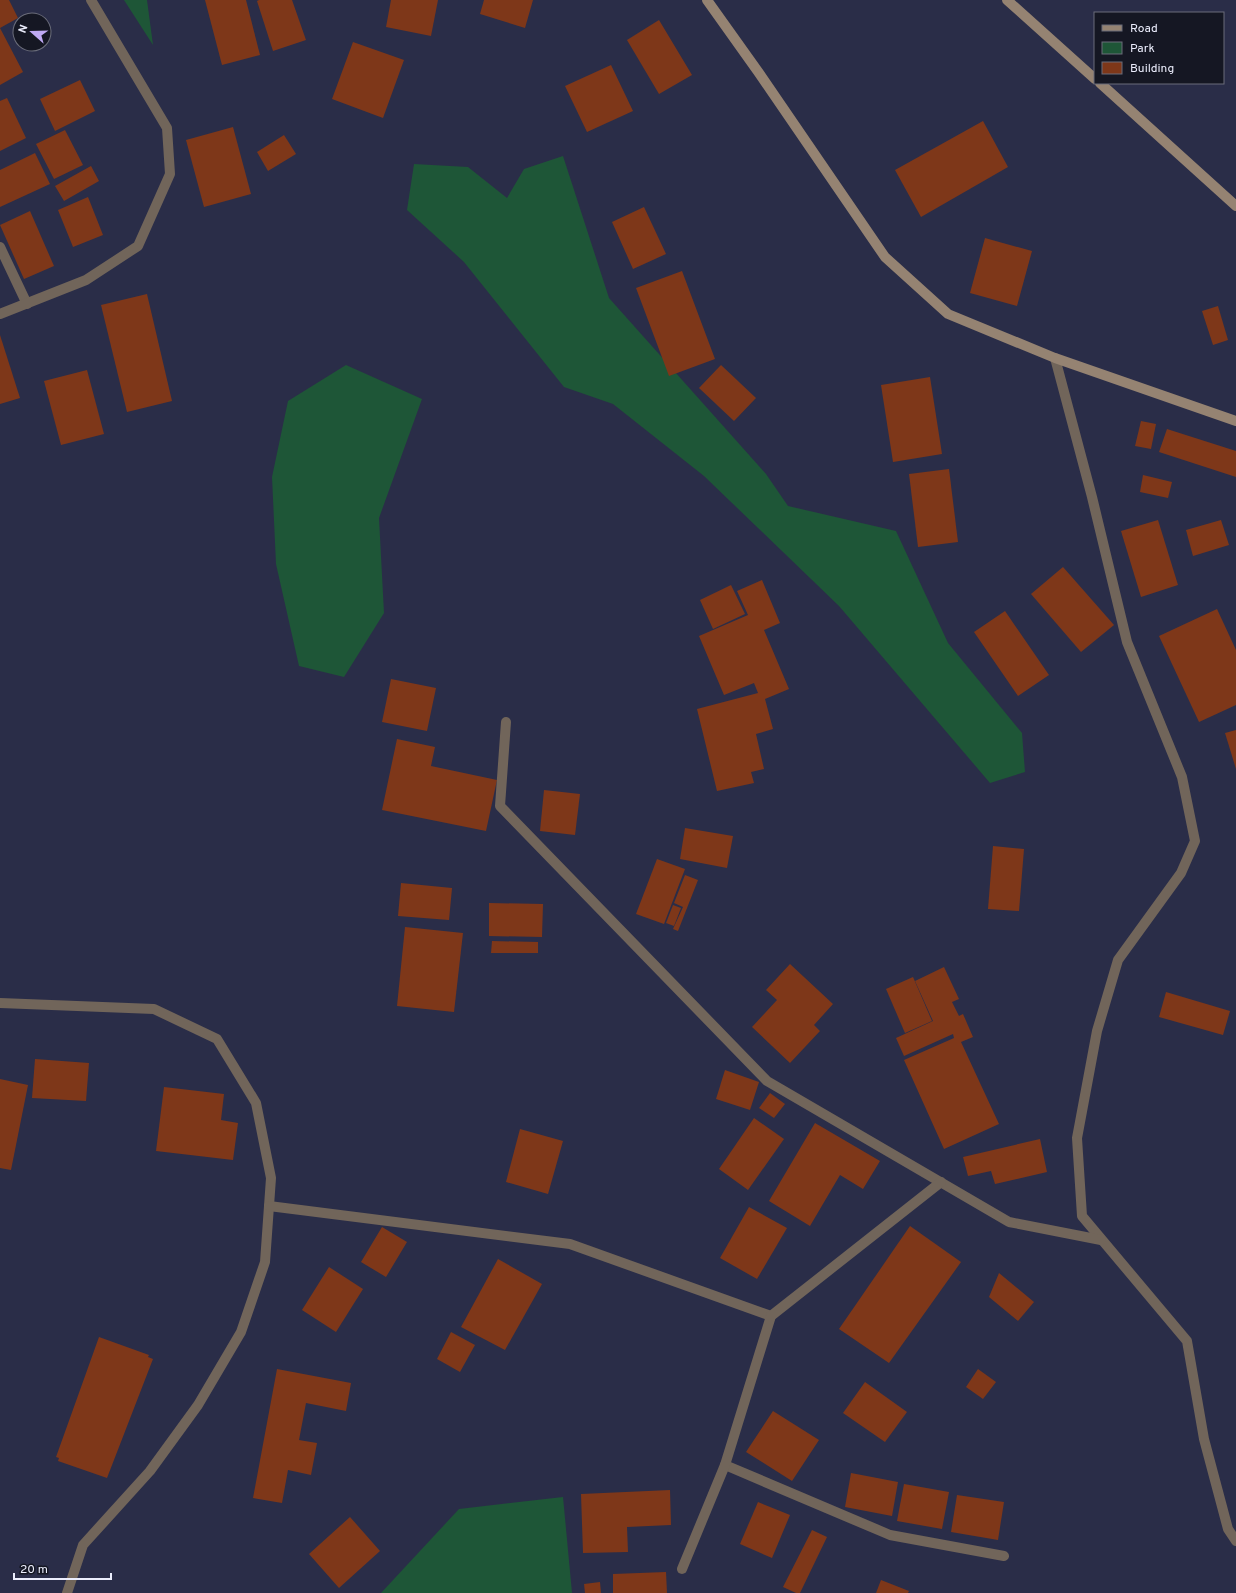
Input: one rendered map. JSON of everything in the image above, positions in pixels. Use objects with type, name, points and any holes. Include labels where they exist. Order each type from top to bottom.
[{"type":"street","points":[[0,314],[86,280],[138,246],[170,174],[167,128],[91,0]]},
{"type":"street","points":[[707,0],[885,257],[948,314],[1055,358],[1236,421]]},
{"type":"street","points":[[1007,0],[1094,78]]},
{"type":"street","points":[[1101,84],[1236,206]]},
{"type":"street","points":[[0,247],[27,304]]},
{"type":"street","points":[[1055,358],[1092,497],[1127,642],[1182,777],[1195,841],[1181,872],[1118,960],[1097,1031],[1077,1138],[1082,1216],[1187,1341],[1204,1438],[1228,1529],[1236,1541]]},
{"type":"street","points":[[506,722],[500,806],[767,1081],[1009,1222],[1101,1240]]},
{"type":"street","points":[[0,1003],[154,1009],[217,1039],[256,1103],[271,1178],[265,1262],[241,1332],[198,1405],[150,1471],[83,1545],[67,1593]]},
{"type":"street","points":[[682,1570],[725,1465],[770,1316],[942,1182]]},
{"type":"street","points":[[269,1206],[570,1244],[770,1316]]},
{"type":"street","points":[[725,1465],[890,1535],[1004,1556]]},
{"type":"green space","points":[[124,0],[147,0],[153,45]]},
{"type":"green space","points":[[563,156],[609,298],[766,474],[788,506],[896,531],[948,643],[1022,733],[1025,772],[990,783],[839,606],[704,476],[613,404],[564,387],[464,262],[407,210],[414,164],[468,167],[507,198],[524,169]]},
{"type":"green space","points":[[346,365],[422,399],[379,518],[384,613],[344,677],[299,666],[276,564],[272,477],[288,401]]},
{"type":"green space","points":[[563,1497],[572,1593],[381,1593],[459,1509]]},
{"type":"building","points":[[0,0],[9,0],[15,12],[12,12],[12,21],[0,28]]},
{"type":"building","points":[[205,0],[246,0],[260,55],[222,65]]},
{"type":"building","points":[[292,0],[306,40],[273,51],[257,1]]},
{"type":"building","points":[[391,0],[438,0],[431,36],[386,27]]},
{"type":"building","points":[[484,0],[533,0],[525,28],[480,14]]},
{"type":"building","points":[[659,20],[692,75],[659,94],[627,40]]},
{"type":"building","points":[[0,28],[23,72],[0,85]]},
{"type":"building","points":[[353,42],[404,60],[383,118],[332,99]]},
{"type":"building","points":[[611,65],[633,111],[587,132],[565,86]]},
{"type":"building","points":[[80,80],[95,111],[55,131],[40,99]]},
{"type":"building","points":[[7,98],[26,138],[0,151],[0,101]]},
{"type":"building","points":[[983,121],[1008,167],[921,217],[895,170]]},
{"type":"building","points":[[233,127],[251,194],[204,207],[186,140]]},
{"type":"building","points":[[65,130],[83,165],[54,179],[36,144]]},
{"type":"building","points":[[284,135],[296,154],[268,171],[257,152]]},
{"type":"building","points":[[35,153],[50,184],[0,207],[0,170]]},
{"type":"building","points":[[91,166],[99,181],[64,201],[55,186]]},
{"type":"building","points":[[88,197],[103,235],[73,247],[58,210]]},
{"type":"building","points":[[644,207],[666,254],[633,269],[612,222]]},
{"type":"building","points":[[30,211],[54,266],[24,279],[0,225]]},
{"type":"building","points":[[985,238],[1032,251],[1017,306],[970,293]]},
{"type":"building","points":[[682,271],[715,359],[669,376],[636,288]]},
{"type":"building","points":[[147,294],[172,401],[127,412],[101,305]]},
{"type":"building","points":[[1218,306],[1228,340],[1213,345],[1202,311]]},
{"type":"building","points":[[0,335],[20,398],[0,404]]},
{"type":"building","points":[[721,365],[756,398],[734,421],[699,388]]},
{"type":"building","points":[[87,370],[104,434],[61,445],[44,381]]},
{"type":"building","points":[[930,377],[942,454],[893,462],[881,385]]},
{"type":"building","points":[[1141,421],[1156,424],[1151,449],[1135,446]]},
{"type":"building","points":[[1167,429],[1236,451],[1236,477],[1159,452]]},
{"type":"building","points":[[949,469],[958,542],[918,547],[909,474]]},
{"type":"building","points":[[1143,475],[1172,482],[1168,498],[1140,492]]},
{"type":"building","points":[[1158,520],[1178,585],[1141,597],[1121,531]]},
{"type":"building","points":[[1221,520],[1229,545],[1193,556],[1186,530]]},
{"type":"building","points":[[1063,567],[1114,625],[1081,652],[1031,594]]},
{"type":"building","points":[[762,580],[780,623],[764,630],[789,689],[765,699],[773,729],[756,734],[764,769],[751,772],[754,783],[717,791],[697,709],[758,693],[754,683],[724,695],[699,636],[748,615],[737,591]]},
{"type":"building","points":[[731,585],[745,614],[713,629],[700,600]]},
{"type":"building","points":[[1217,609],[1236,650],[1236,705],[1199,722],[1159,636]]},
{"type":"building","points":[[1005,611],[1049,675],[1018,696],[974,632]]},
{"type":"building","points":[[391,679],[436,688],[427,731],[382,722]]},
{"type":"building","points":[[1236,730],[1236,769],[1225,733]]},
{"type":"building","points":[[397,739],[435,747],[431,766],[497,780],[486,831],[382,810]]},
{"type":"building","points":[[544,790],[580,794],[575,835],[540,831]]},
{"type":"building","points":[[685,828],[733,836],[727,868],[680,859]]},
{"type":"building","points":[[993,846],[1024,849],[1019,911],[988,909]]},
{"type":"building","points":[[657,859],[685,869],[664,924],[636,914]]},
{"type":"building","points":[[685,875],[698,880],[678,931],[673,929],[683,907],[674,903]]},
{"type":"building","points":[[401,883],[452,888],[449,920],[398,916]]},
{"type":"building","points":[[489,903],[543,904],[542,937],[489,936]]},
{"type":"building","points":[[673,905],[681,908],[674,926],[666,923]]},
{"type":"building","points":[[405,927],[463,933],[454,1012],[397,1006]]},
{"type":"building","points":[[492,941],[538,942],[538,953],[491,953]]},
{"type":"building","points":[[790,964],[833,1004],[814,1025],[820,1031],[790,1063],[752,1027],[777,1000],[766,990]]},
{"type":"building","points":[[944,967],[959,999],[952,1002],[959,1016],[963,1014],[973,1037],[961,1042],[999,1124],[944,1149],[904,1060],[954,1038],[953,1034],[904,1056],[896,1038],[933,1021],[915,981]]},
{"type":"building","points":[[913,977],[932,1021],[905,1033],[886,989]]},
{"type":"building","points":[[1166,992],[1230,1011],[1223,1035],[1159,1017]]},
{"type":"building","points":[[35,1059],[89,1063],[86,1101],[32,1098]]},
{"type":"building","points":[[725,1070],[759,1082],[750,1110],[716,1099]]},
{"type":"building","points":[[0,1079],[28,1085],[11,1170],[0,1168]]},
{"type":"building","points":[[164,1087],[224,1094],[221,1120],[238,1123],[233,1160],[156,1151]]},
{"type":"building","points":[[770,1093],[785,1104],[774,1118],[759,1108]]},
{"type":"building","points":[[754,1118],[784,1139],[748,1190],[719,1169]]},
{"type":"building","points":[[815,1123],[880,1161],[863,1189],[840,1175],[810,1226],[769,1201]]},
{"type":"building","points":[[520,1129],[563,1141],[548,1194],[506,1182]]},
{"type":"building","points":[[1040,1139],[1047,1172],[995,1184],[991,1171],[968,1176],[963,1157]]},
{"type":"building","points":[[749,1207],[787,1228],[757,1279],[720,1258]]},
{"type":"building","points":[[910,1226],[961,1262],[889,1363],[839,1329]]},
{"type":"building","points":[[382,1227],[407,1242],[386,1277],[361,1262]]},
{"type":"building","points":[[498,1259],[542,1284],[505,1350],[461,1327]]},
{"type":"building","points":[[329,1267],[363,1289],[336,1332],[302,1310]]},
{"type":"building","points":[[999,1273],[1034,1302],[1018,1321],[989,1297]]},
{"type":"building","points":[[451,1332],[475,1345],[460,1372],[437,1359]]},
{"type":"building","points":[[99,1337],[149,1355],[148,1357],[153,1359],[107,1478],[58,1461],[59,1458],[56,1457]]},
{"type":"building","points":[[277,1369],[351,1383],[346,1411],[306,1403],[299,1440],[317,1443],[311,1475],[288,1470],[282,1503],[253,1498]]},
{"type":"building","points":[[978,1369],[996,1382],[983,1399],[966,1387]]},
{"type":"building","points":[[865,1382],[907,1412],[885,1442],[843,1413]]},
{"type":"building","points":[[773,1411],[819,1440],[792,1481],[746,1452]]},
{"type":"building","points":[[851,1473],[898,1482],[892,1516],[845,1507]]},
{"type":"building","points":[[904,1484],[949,1492],[942,1529],[897,1521]]},
{"type":"building","points":[[670,1490],[671,1525],[627,1527],[628,1552],[583,1553],[581,1494]]},
{"type":"building","points":[[957,1495],[1004,1502],[998,1540],[951,1532]]},
{"type":"building","points":[[758,1502],[790,1515],[772,1558],[740,1544]]},
{"type":"building","points":[[350,1517],[380,1551],[339,1588],[309,1554]]},
{"type":"building","points":[[812,1530],[827,1537],[800,1593],[796,1593],[783,1587]]},
{"type":"building","points":[[666,1572],[667,1593],[613,1593],[613,1574]]},
{"type":"building","points":[[881,1580],[909,1591],[908,1593],[876,1593]]},
{"type":"building","points":[[600,1582],[601,1593],[585,1593],[584,1584]]}]
